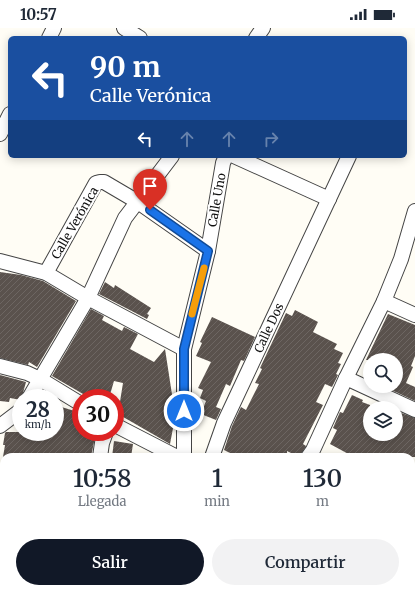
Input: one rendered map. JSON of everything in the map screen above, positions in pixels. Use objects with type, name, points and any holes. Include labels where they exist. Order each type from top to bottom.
[{"type":"street","points":[[124,28],[137,36]]},
{"type":"street","points":[[0,134],[8,118]]},
{"type":"street","points":[[34,389],[88,298],[125,218],[171,158]]},
{"type":"street","name":"Calle Uno","points":[[184,453],[184,349],[208,251],[223,163],[225,158]]},
{"type":"street","points":[[238,158],[329,199]]},
{"type":"street","name":"Calle Dos","points":[[213,453],[224,423],[348,158]]},
{"type":"street","name":"Calle Verónica","points":[[46,273],[96,183],[100,182],[104,182],[138,202],[208,251]]},
{"type":"street","points":[[310,453],[384,301],[401,259],[415,211]]},
{"type":"street","points":[[0,261],[46,273],[88,298],[184,349]]},
{"type":"street","points":[[384,301],[415,315]]},
{"type":"street","points":[[0,366],[27,373],[72,399]]},
{"type":"street","points":[[346,378],[415,410]]},
{"type":"street","points":[[0,426],[12,417]]},
{"type":"street","points":[[124,429],[169,453]]},
{"type":"street","points":[[101,453],[103,441]]},
{"type":"building","points":[[0,272],[21,275],[43,281],[76,301],[37,367],[29,362],[28,365],[0,358]]},
{"type":"building","points":[[105,282],[114,288],[115,285],[151,308],[147,314],[149,315],[147,319],[99,294]]},
{"type":"building","points":[[91,309],[104,316],[102,320],[122,331],[124,327],[138,334],[130,349],[154,362],[165,349],[173,401],[174,423],[170,444],[124,417],[123,383],[114,381],[112,389],[74,389],[52,376]]},
{"type":"building","points":[[295,310],[318,322],[313,332],[337,344],[334,349],[343,353],[338,363],[341,364],[336,374],[338,375],[332,387],[325,384],[316,402],[323,405],[303,444],[306,446],[302,453],[291,453],[287,451],[287,453],[230,453],[224,450],[232,426],[241,407],[246,410],[259,384],[255,383],[262,369],[260,368],[286,313],[292,316]]},
{"type":"building","points":[[388,314],[415,325],[415,356],[411,366],[413,367],[406,383],[415,387],[415,401],[398,393],[403,393],[403,353],[369,353]]},
{"type":"building","points":[[212,317],[255,337],[244,361],[241,360],[230,386],[226,384],[216,407],[221,409],[216,420],[201,414],[206,401],[200,398],[203,390],[198,388],[211,362],[196,356],[202,343],[200,342]]},
{"type":"building","points":[[0,375],[26,382],[24,389],[12,389],[12,398],[10,398],[9,402],[0,401]]},
{"type":"building","points":[[352,395],[363,400],[363,441],[403,441],[403,414],[415,418],[415,453],[347,453],[330,444],[337,430],[333,428],[340,412],[343,413]]},
{"type":"building","points":[[64,408],[72,410],[72,441],[94,441],[92,453],[4,453],[5,445],[3,445],[6,432],[12,432],[12,441],[64,441]]},
{"type":"building","points":[[114,441],[133,444],[132,453],[112,453]]},
{"type":"slow traffic","points":[[192,314],[204,268]]},
{"type":"route","points":[[150,210],[208,251],[184,349],[184,411]]}]
